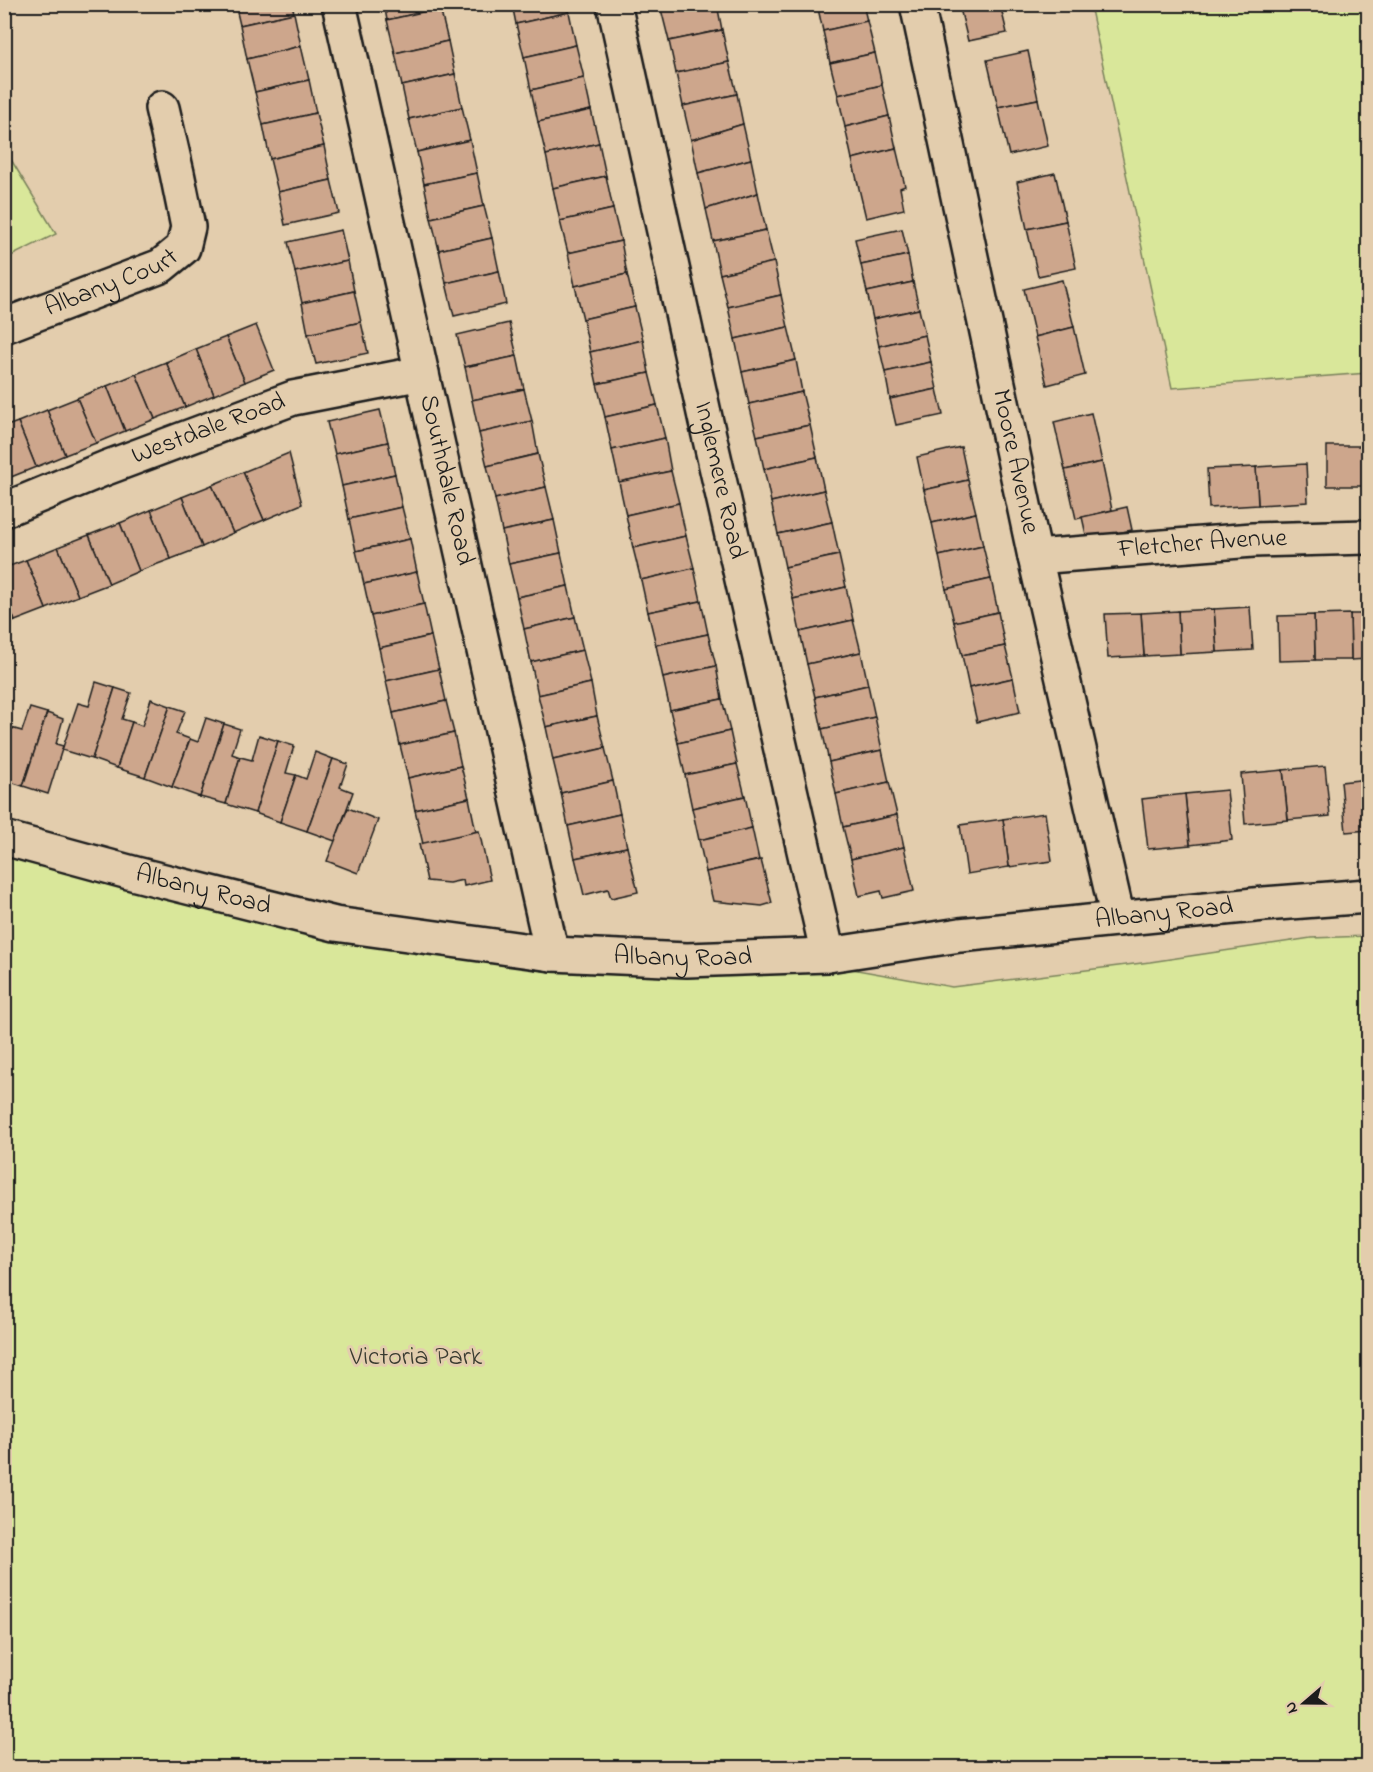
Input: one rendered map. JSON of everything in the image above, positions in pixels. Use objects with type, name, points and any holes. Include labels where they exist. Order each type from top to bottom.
[{"type":"street","name":"Southdale Road","points":[[339,4],[552,954]]},
{"type":"street","name":"Inglemere Road","points":[[614,4],[703,411],[828,955]]},
{"type":"street","name":"Moore Avenue","points":[[917,4],[1035,556],[1118,919]]},
{"type":"street","name":"Albany Court","points":[[4,326],[161,266],[183,248],[188,227],[162,108]]},
{"type":"street","name":"Westdale Road","points":[[4,510],[106,468],[293,399],[422,374]]},
{"type":"street","name":"Fletcher Avenue","points":[[1035,556],[1253,540],[1368,537]]},
{"type":"street","name":"Albany Road","points":[[4,838],[126,872],[335,924],[552,954],[687,960],[828,955],[960,935],[1264,904],[1368,896]]},
{"type":"green space","points":[[1090,5],[1368,5],[1368,373],[1172,388]]},
{"type":"green space","points":[[4,148],[56,234],[5,259],[4,259]]},
{"type":"green space","name":"Victoria Park","points":[[4,844],[334,930],[824,964],[952,987],[1150,962],[1311,938],[1368,936],[1368,1767],[5,1767]]},
{"type":"building","points":[[235,4],[292,4],[294,13],[240,25]]},
{"type":"building","points":[[384,4],[439,4],[440,8],[387,20]]},
{"type":"building","points":[[512,4],[567,4],[569,12],[516,24]]},
{"type":"building","points":[[683,4],[717,4],[722,30],[669,41],[661,9]]},
{"type":"building","points":[[817,4],[863,4],[867,21],[823,31]]},
{"type":"building","points":[[959,4],[1000,4],[1007,33],[968,41]]},
{"type":"building","points":[[440,8],[448,41],[395,53],[387,20]]},
{"type":"building","points":[[569,12],[576,45],[524,57],[516,24]]},
{"type":"building","points":[[294,13],[301,46],[247,59],[240,25]]},
{"type":"building","points":[[867,21],[875,53],[830,63],[823,31]]},
{"type":"building","points":[[722,30],[729,62],[676,73],[669,41]]},
{"type":"building","points":[[448,41],[455,74],[402,86],[395,53]]},
{"type":"building","points":[[576,45],[584,78],[531,90],[524,57]]},
{"type":"building","points":[[301,46],[309,80],[255,92],[247,59]]},
{"type":"building","points":[[1028,51],[1038,99],[998,107],[987,60]]},
{"type":"building","points":[[875,53],[882,85],[838,95],[830,63]]},
{"type":"building","points":[[729,62],[737,94],[683,106],[676,73]]},
{"type":"building","points":[[455,74],[462,107],[409,119],[402,86]]},
{"type":"building","points":[[584,78],[591,110],[538,122],[531,90]]},
{"type":"building","points":[[309,80],[316,113],[263,125],[255,92]]},
{"type":"building","points":[[882,85],[889,116],[845,127],[838,95]]},
{"type":"building","points":[[737,94],[743,124],[691,140],[683,106]]},
{"type":"building","points":[[1038,99],[1048,146],[1009,155],[998,107]]},
{"type":"building","points":[[462,107],[470,140],[417,152],[409,119]]},
{"type":"building","points":[[591,110],[599,143],[546,155],[538,122]]},
{"type":"building","points":[[316,113],[324,146],[270,159],[263,125]]},
{"type":"building","points":[[889,116],[896,148],[852,159],[845,127]]},
{"type":"building","points":[[743,124],[751,159],[698,173],[691,140]]},
{"type":"building","points":[[470,140],[477,173],[424,184],[417,152]]},
{"type":"building","points":[[599,143],[606,176],[553,188],[546,155]]},
{"type":"building","points":[[324,146],[331,180],[278,192],[270,159]]},
{"type":"building","points":[[896,148],[905,186],[900,188],[904,209],[866,218],[852,159]]},
{"type":"building","points":[[751,159],[758,193],[706,209],[698,173]]},
{"type":"building","points":[[477,173],[484,206],[431,218],[424,184]]},
{"type":"building","points":[[1055,173],[1066,221],[1027,229],[1017,182]]},
{"type":"building","points":[[606,176],[613,209],[560,221],[553,188]]},
{"type":"building","points":[[331,180],[339,213],[285,225],[278,192]]},
{"type":"building","points":[[758,193],[766,230],[713,241],[706,209]]},
{"type":"building","points":[[484,206],[492,238],[439,250],[431,218]]},
{"type":"building","points":[[613,209],[621,241],[568,253],[560,221]]},
{"type":"building","points":[[1066,221],[1076,268],[1038,276],[1027,229]]},
{"type":"building","points":[[902,229],[908,255],[861,265],[855,239]]},
{"type":"building","points":[[341,230],[348,261],[295,272],[288,242]]},
{"type":"building","points":[[766,230],[774,262],[720,274],[713,241]]},
{"type":"building","points":[[492,238],[499,271],[446,283],[439,250]]},
{"type":"building","points":[[621,241],[627,274],[575,286],[568,253]]},
{"type":"building","points":[[908,255],[913,282],[867,292],[861,265]]},
{"type":"building","points":[[348,261],[354,291],[302,303],[295,272]]},
{"type":"building","points":[[774,262],[781,295],[728,307],[720,274]]},
{"type":"building","points":[[499,271],[506,304],[454,316],[446,283]]},
{"type":"building","points":[[627,274],[635,307],[583,319],[575,286]]},
{"type":"building","points":[[1062,280],[1074,327],[1035,337],[1024,289]]},
{"type":"building","points":[[913,282],[919,309],[873,319],[867,292]]},
{"type":"building","points":[[354,291],[361,322],[308,334],[302,303]]},
{"type":"building","points":[[781,295],[788,327],[735,339],[728,307]]},
{"type":"building","points":[[635,307],[643,340],[590,352],[583,319]]},
{"type":"building","points":[[919,309],[925,335],[879,346],[873,319]]},
{"type":"building","points":[[361,322],[368,353],[316,364],[308,334]]},
{"type":"building","points":[[509,323],[517,356],[465,367],[457,335]]},
{"type":"building","points":[[256,325],[274,370],[245,382],[226,337]]},
{"type":"building","points":[[788,327],[796,360],[742,372],[735,339]]},
{"type":"building","points":[[1074,327],[1085,375],[1047,385],[1035,337]]},
{"type":"building","points":[[925,335],[931,362],[885,372],[879,346]]},
{"type":"building","points":[[226,337],[245,382],[214,395],[196,349]]},
{"type":"building","points":[[643,340],[649,373],[597,384],[590,352]]},
{"type":"building","points":[[196,349],[214,395],[185,407],[166,362]]},
{"type":"building","points":[[517,356],[524,389],[472,400],[465,367]]},
{"type":"building","points":[[796,360],[802,392],[749,404],[742,372]]},
{"type":"building","points":[[166,362],[185,407],[155,419],[136,374]]},
{"type":"building","points":[[931,362],[937,389],[890,399],[885,372]]},
{"type":"building","points":[[649,373],[657,405],[605,417],[597,384]]},
{"type":"building","points":[[136,374],[155,419],[125,431],[107,386]]},
{"type":"building","points":[[107,386],[125,431],[96,443],[77,398]]},
{"type":"building","points":[[524,389],[532,421],[479,433],[472,400]]},
{"type":"building","points":[[937,389],[943,415],[896,425],[890,399]]},
{"type":"building","points":[[802,392],[810,425],[757,436],[749,404]]},
{"type":"building","points":[[77,398],[96,443],[65,455],[47,410]]},
{"type":"building","points":[[657,405],[665,438],[612,450],[605,417]]},
{"type":"building","points":[[47,410],[65,455],[36,467],[18,422]]},
{"type":"building","points":[[380,410],[388,442],[335,454],[327,422]]},
{"type":"building","points":[[1091,413],[1102,462],[1065,470],[1054,422]]},
{"type":"building","points":[[532,421],[538,454],[487,466],[479,433]]},
{"type":"building","points":[[18,422],[36,467],[6,479],[4,476],[4,427]]},
{"type":"building","points":[[810,425],[817,457],[764,469],[757,436]]},
{"type":"building","points":[[665,438],[671,471],[619,482],[612,450]]},
{"type":"building","points":[[388,442],[395,474],[342,486],[335,454]]},
{"type":"building","points":[[1327,446],[1368,446],[1368,486],[1327,486]]},
{"type":"building","points":[[961,447],[968,480],[924,490],[917,457]]},
{"type":"building","points":[[289,453],[302,504],[264,520],[243,472]]},
{"type":"building","points":[[538,454],[546,487],[495,499],[487,466]]},
{"type":"building","points":[[817,457],[824,490],[771,502],[764,469]]},
{"type":"building","points":[[1102,462],[1112,510],[1076,519],[1065,470]]},
{"type":"building","points":[[1306,464],[1308,502],[1258,505],[1256,467]]},
{"type":"building","points":[[1256,467],[1258,505],[1209,508],[1207,469]]},
{"type":"building","points":[[671,471],[679,503],[626,515],[619,482]]},
{"type":"building","points":[[243,472],[264,520],[233,533],[212,485]]},
{"type":"building","points":[[395,474],[402,507],[349,519],[342,486]]},
{"type":"building","points":[[968,480],[976,513],[932,523],[924,490]]},
{"type":"building","points":[[212,485],[233,533],[202,547],[182,497]]},
{"type":"building","points":[[546,487],[554,520],[502,531],[495,499]]},
{"type":"building","points":[[824,490],[832,522],[778,534],[771,502]]},
{"type":"building","points":[[182,497],[202,547],[171,559],[151,510]]},
{"type":"building","points":[[679,503],[686,536],[633,548],[626,515]]},
{"type":"building","points":[[402,507],[410,539],[356,551],[349,519]]},
{"type":"building","points":[[1127,507],[1132,530],[1087,539],[1082,517]]},
{"type":"building","points":[[151,510],[171,559],[139,571],[120,523]]},
{"type":"building","points":[[976,513],[983,546],[939,556],[932,523]]},
{"type":"building","points":[[554,520],[561,553],[509,564],[502,531]]},
{"type":"building","points":[[832,522],[839,555],[785,567],[778,534]]},
{"type":"building","points":[[120,523],[139,571],[109,584],[89,535]]},
{"type":"building","points":[[89,535],[109,584],[78,596],[58,547]]},
{"type":"building","points":[[686,536],[694,568],[641,580],[633,548]]},
{"type":"building","points":[[410,539],[417,572],[364,584],[356,551]]},
{"type":"building","points":[[983,546],[991,579],[946,589],[939,556]]},
{"type":"building","points":[[58,547],[78,596],[46,609],[26,560]]},
{"type":"building","points":[[561,553],[568,586],[517,597],[509,564]]},
{"type":"building","points":[[839,555],[846,587],[793,599],[785,567]]},
{"type":"building","points":[[26,560],[46,609],[15,621],[4,595],[4,568]]},
{"type":"building","points":[[694,568],[701,601],[648,612],[641,580]]},
{"type":"building","points":[[417,572],[424,604],[371,616],[364,584]]},
{"type":"building","points":[[991,579],[998,612],[954,622],[946,589]]},
{"type":"building","points":[[568,586],[575,617],[524,629],[517,597]]},
{"type":"building","points":[[846,587],[853,620],[800,632],[793,599]]},
{"type":"building","points":[[4,595],[15,621],[4,626]]},
{"type":"building","points":[[701,601],[708,634],[656,645],[648,612]]},
{"type":"building","points":[[424,604],[431,636],[379,648],[371,616]]},
{"type":"building","points":[[1250,607],[1253,650],[1217,652],[1214,609]]},
{"type":"building","points":[[1214,609],[1217,652],[1180,654],[1178,611]]},
{"type":"building","points":[[1178,611],[1180,654],[1144,656],[1141,613]]},
{"type":"building","points":[[998,612],[1005,646],[962,655],[954,622]]},
{"type":"building","points":[[1141,613],[1144,656],[1108,658],[1105,614]]},
{"type":"building","points":[[1350,614],[1368,614],[1368,659],[1351,660]]},
{"type":"building","points":[[1350,614],[1351,660],[1315,660],[1314,615]]},
{"type":"building","points":[[1314,615],[1315,660],[1279,661],[1278,616]]},
{"type":"building","points":[[575,617],[583,650],[531,662],[524,629]]},
{"type":"building","points":[[853,620],[861,652],[807,664],[800,632]]},
{"type":"building","points":[[708,634],[716,666],[663,678],[656,645]]},
{"type":"building","points":[[431,636],[439,669],[386,681],[379,648]]},
{"type":"building","points":[[1005,646],[1013,678],[969,688],[962,655]]},
{"type":"building","points":[[583,650],[591,683],[538,695],[531,662]]},
{"type":"building","points":[[861,652],[868,685],[815,697],[807,664]]},
{"type":"building","points":[[716,666],[722,699],[670,710],[663,678]]},
{"type":"building","points":[[439,669],[446,701],[393,713],[386,681]]},
{"type":"building","points":[[1013,678],[1020,712],[977,722],[969,688]]},
{"type":"building","points":[[96,682],[115,688],[92,759],[62,750],[78,703],[89,706]]},
{"type":"building","points":[[591,683],[597,716],[546,727],[538,695]]},
{"type":"building","points":[[868,685],[875,717],[822,729],[815,697]]},
{"type":"building","points":[[115,688],[131,693],[122,719],[132,722],[117,768],[92,759]]},
{"type":"building","points":[[151,699],[170,706],[145,777],[117,768],[132,722],[142,726]]},
{"type":"building","points":[[722,699],[730,731],[678,743],[670,710]]},
{"type":"building","points":[[446,701],[454,733],[400,745],[393,713]]},
{"type":"building","points":[[170,706],[185,711],[176,734],[190,739],[172,787],[145,777]]},
{"type":"building","points":[[30,708],[47,713],[23,786],[4,780],[4,748],[11,728],[22,731]]},
{"type":"building","points":[[47,713],[63,719],[56,744],[63,746],[48,794],[23,786]]},
{"type":"building","points":[[597,716],[605,748],[553,760],[546,727]]},
{"type":"building","points":[[875,717],[882,750],[829,762],[822,729]]},
{"type":"building","points":[[206,718],[224,724],[200,797],[172,787],[190,739],[198,742]]},
{"type":"building","points":[[224,724],[240,729],[232,754],[240,757],[226,804],[200,797]]},
{"type":"building","points":[[730,731],[737,764],[685,775],[678,743]]},
{"type":"building","points":[[454,733],[461,766],[408,778],[400,745]]},
{"type":"building","points":[[259,735],[278,741],[255,813],[226,804],[240,757],[252,760]]},
{"type":"building","points":[[278,741],[294,746],[286,773],[296,775],[280,822],[255,813]]},
{"type":"building","points":[[605,748],[613,781],[561,793],[553,760]]},
{"type":"building","points":[[882,750],[889,782],[836,794],[829,762]]},
{"type":"building","points":[[315,752],[333,759],[307,831],[280,822],[296,775],[306,779]]},
{"type":"building","points":[[333,759],[348,764],[340,787],[353,792],[335,841],[307,831]]},
{"type":"building","points":[[737,764],[745,796],[692,808],[685,775]]},
{"type":"building","points":[[461,766],[469,798],[415,810],[408,778]]},
{"type":"building","points":[[1325,766],[1330,816],[1288,820],[1283,770]]},
{"type":"building","points":[[1283,770],[1288,820],[1245,824],[1241,774]]},
{"type":"building","points":[[1368,779],[1368,830],[1346,832],[1341,782]]},
{"type":"building","points":[[613,781],[620,814],[568,826],[561,793]]},
{"type":"building","points":[[889,782],[897,815],[843,827],[836,794]]},
{"type":"building","points":[[1227,790],[1232,840],[1190,845],[1185,794]]},
{"type":"building","points":[[1185,794],[1190,845],[1148,849],[1142,799]]},
{"type":"building","points":[[745,796],[752,828],[699,840],[692,808]]},
{"type":"building","points":[[469,798],[476,832],[423,844],[415,810]]},
{"type":"building","points":[[348,808],[378,820],[358,873],[327,861]]},
{"type":"building","points":[[1045,813],[1052,861],[1009,867],[1003,819]]},
{"type":"building","points":[[620,814],[627,847],[575,858],[568,826]]},
{"type":"building","points":[[897,815],[904,847],[851,859],[843,827]]},
{"type":"building","points":[[1003,819],[1009,867],[967,874],[960,825]]},
{"type":"building","points":[[752,828],[759,860],[706,872],[699,840]]},
{"type":"building","points":[[479,831],[490,880],[464,886],[463,880],[449,883],[427,881],[419,844]]},
{"type":"building","points":[[627,847],[638,892],[611,898],[608,889],[584,895],[575,858]]},
{"type":"building","points":[[904,847],[914,891],[883,898],[881,891],[859,896],[851,859]]},
{"type":"building","points":[[761,860],[772,903],[762,906],[713,901],[706,872]]}]
